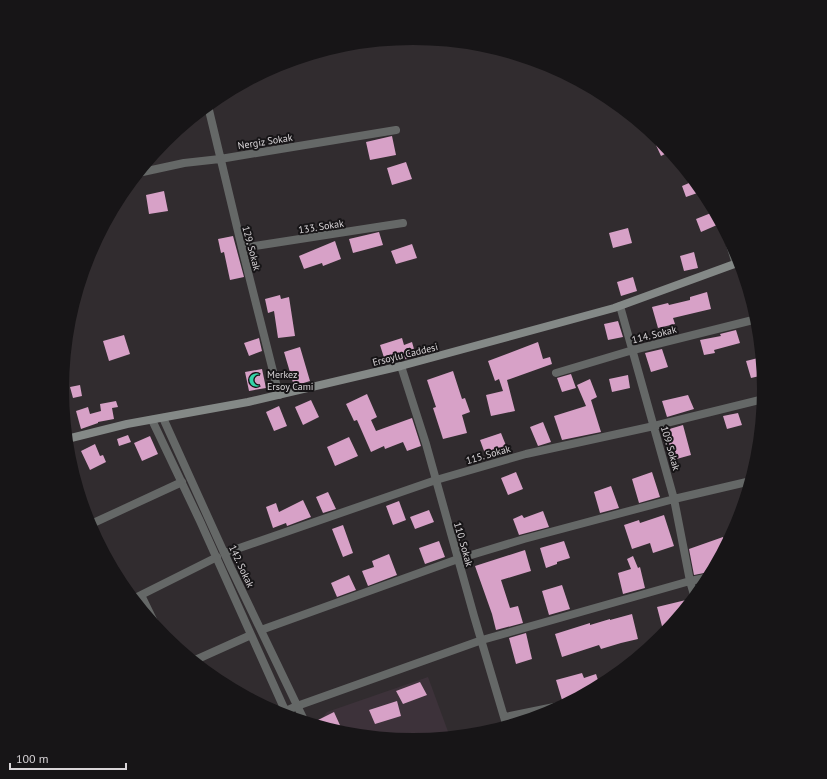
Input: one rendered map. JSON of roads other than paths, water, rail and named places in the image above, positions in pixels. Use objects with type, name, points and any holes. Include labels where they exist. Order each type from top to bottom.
[{"type":"street","name":"129. Sokak","points":[[209,112],[279,395]]},
{"type":"street","name":"Nergiz Sokak","points":[[147,171],[184,163],[220,159],[396,130]]},
{"type":"street","name":"133. Sokak","points":[[242,248],[404,223]]},
{"type":"street","name":"Ersoylu Caddesi","points":[[73,437],[127,424],[248,402],[401,366],[620,306],[734,264]]},
{"type":"street","name":"109. Sokak","points":[[620,306],[674,499],[693,591]]},
{"type":"street","name":"114. Sokak","points":[[556,373],[633,350],[751,320]]},
{"type":"street","name":"110. Sokak","points":[[401,366],[426,444],[506,721]]},
{"type":"street","name":"115. Sokak","points":[[225,553],[436,480],[526,454],[654,426],[758,400]]},
{"type":"street","name":"142. Sokak","points":[[163,418],[302,716]]},
{"type":"street","points":[[152,420],[217,557],[281,708]]},
{"type":"street","points":[[95,522],[182,482]]},
{"type":"street","points":[[261,630],[458,559],[524,539],[674,499],[745,482]]},
{"type":"street","points":[[138,596],[217,557]]},
{"type":"street","points":[[289,711],[297,706],[482,640],[701,579]]},
{"type":"street","points":[[141,595],[148,609]]},
{"type":"street","points":[[198,658],[251,635]]},
{"type":"street","points":[[505,717],[537,711]]},
{"type":"place","name":"Merkez Ersoy Cami","points":[[256,380]]}]
